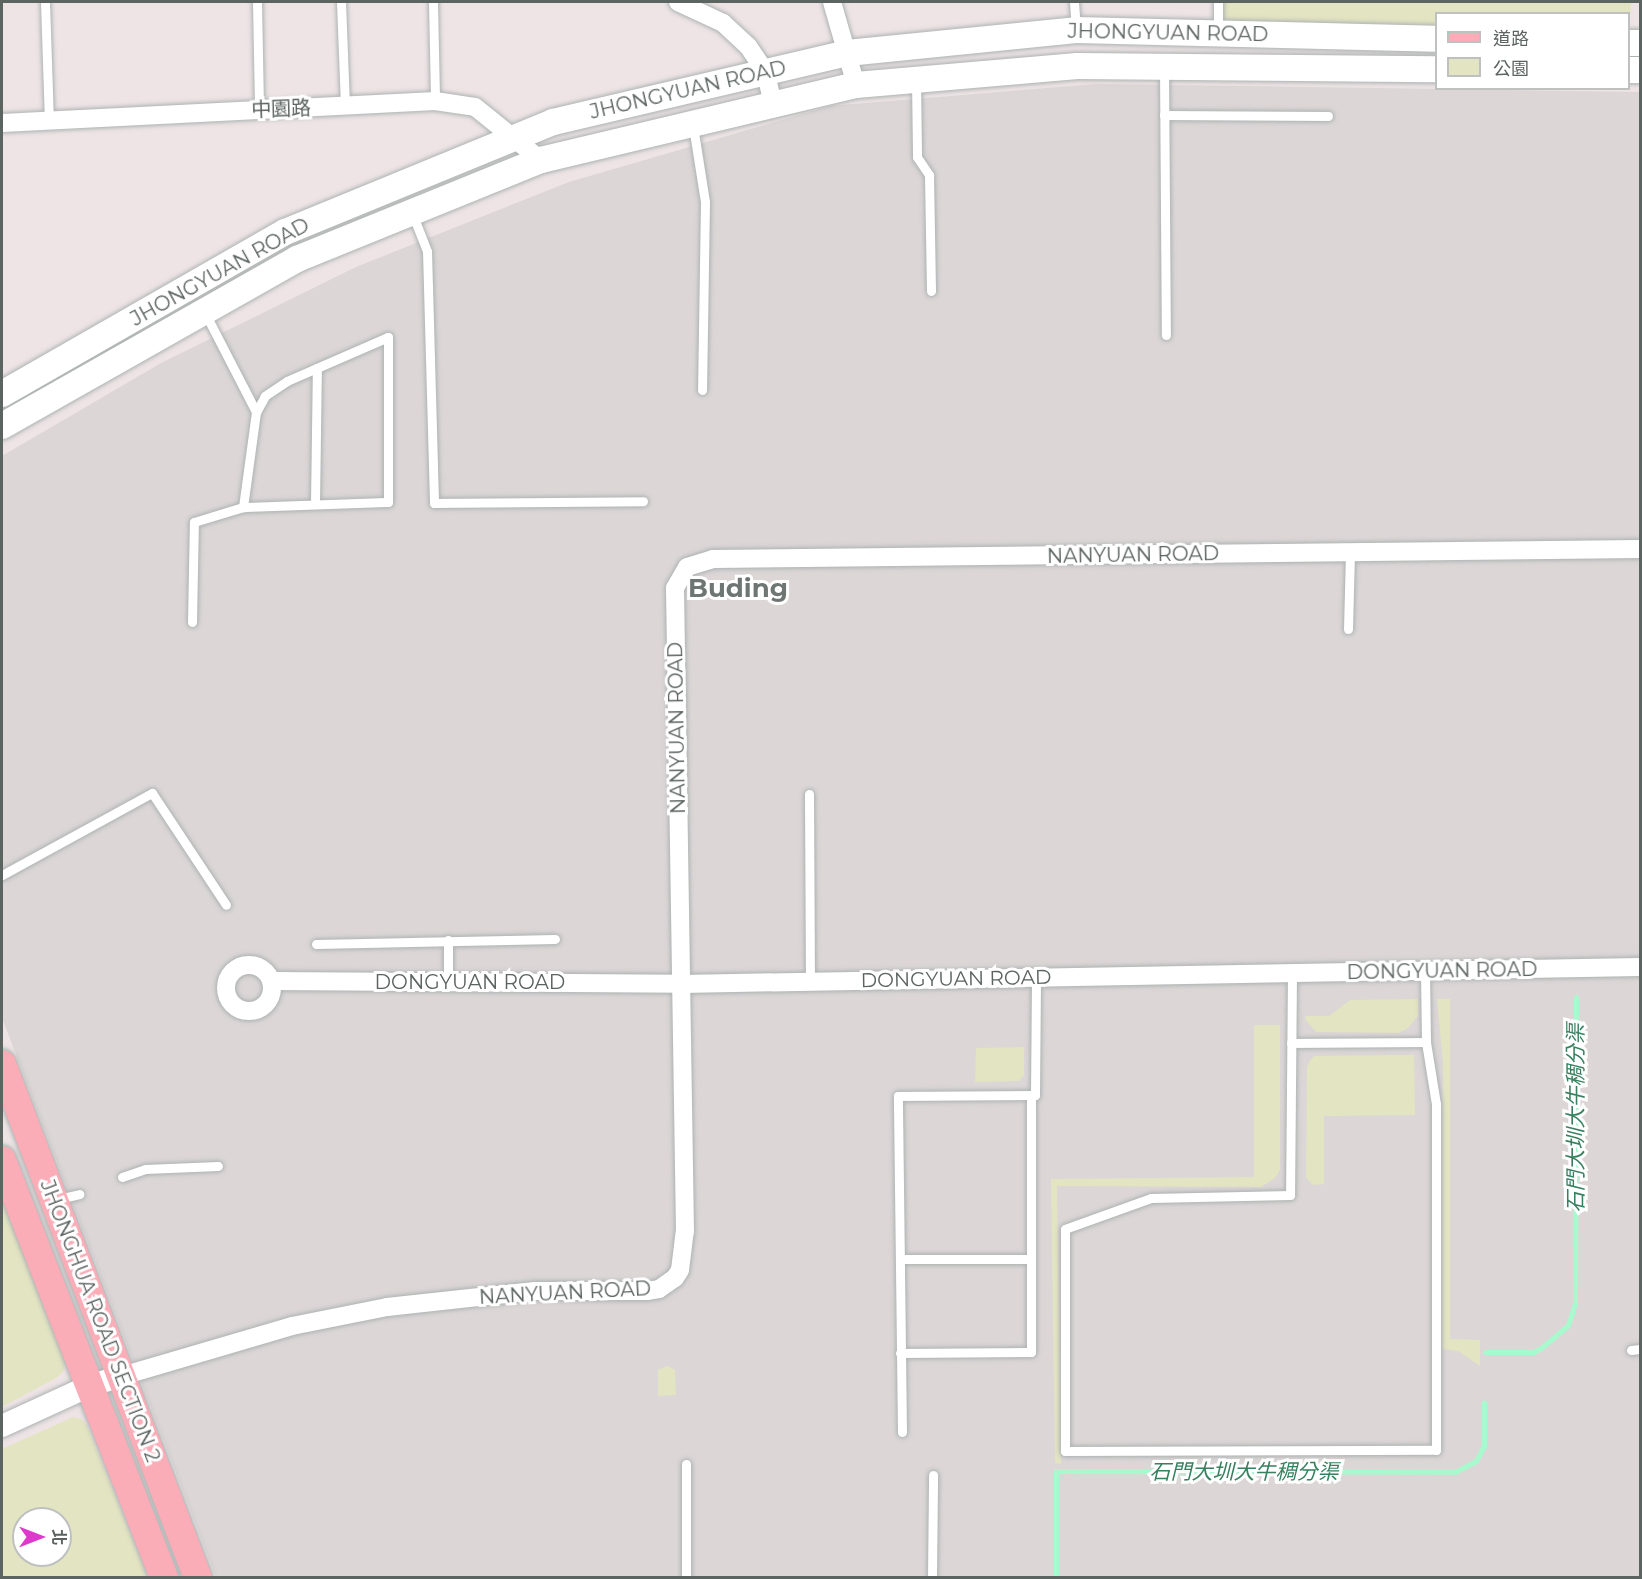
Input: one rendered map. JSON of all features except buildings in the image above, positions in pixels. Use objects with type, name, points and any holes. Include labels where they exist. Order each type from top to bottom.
[{"type":"main road","name":"JHONGYUAN ROAD","points":[[2,394],[285,232],[553,122],[765,70],[847,54],[1076,30],[1435,39]]},
{"type":"main road","name":"JHONGYUAN ROAD","points":[[2,426],[297,259],[541,160],[856,85],[1077,66],[1435,69]]},
{"type":"main road","name":"JHONGHUA ROAD SECTION 2","points":[[2,1064],[66,1197],[122,1376],[198,1578]]},
{"type":"main road","name":"JHONGHUA ROAD SECTION 2","points":[[2,1160],[164,1578]]},
{"type":"street","points":[[678,2],[723,23],[748,46],[765,70],[773,104]]},
{"type":"street","points":[[832,2],[856,85]]},
{"type":"street","name":"中園路","points":[[2,123],[435,101],[475,107],[541,160]]},
{"type":"street","name":"NANYUAN ROAD","points":[[122,1376],[292,1326],[387,1307],[535,1291],[647,1291],[668,1284],[680,1270],[685,1232],[675,588],[687,567],[713,559],[1641,549]]},
{"type":"street","name":"DONGYUAN ROAD","points":[[271,981],[681,984],[1641,967]]},
{"type":"street","points":[[2,1426],[89,1386],[122,1376]]},
{"type":"lane","points":[[45,2],[49,120]]},
{"type":"lane","points":[[257,2],[258,110]]},
{"type":"lane","points":[[341,2],[345,106]]},
{"type":"lane","points":[[433,2],[435,101]]},
{"type":"lane","points":[[1074,2],[1076,30]]},
{"type":"lane","points":[[1218,2],[1218,34]]},
{"type":"lane","points":[[1164,67],[1166,335]]},
{"type":"lane","points":[[916,80],[917,157],[929,175],[931,291]]},
{"type":"lane","points":[[1164,115],[1328,116]]},
{"type":"lane","points":[[693,123],[705,202],[702,390]]},
{"type":"lane","points":[[412,212],[427,251],[434,503],[642,501]]},
{"type":"lane","points":[[204,311],[256,412]]},
{"type":"lane","points":[[192,622],[194,522],[243,507],[388,502],[388,337],[287,381],[265,396],[256,412],[243,507]]},
{"type":"lane","points":[[315,504],[317,368]]},
{"type":"lane","points":[[1348,629],[1350,553]]},
{"type":"lane","points":[[2,875],[152,793],[226,905]]},
{"type":"lane","points":[[809,794],[810,982]]},
{"type":"lane","points":[[316,944],[555,939]]},
{"type":"lane","points":[[448,940],[448,982]]},
{"type":"lane","points":[[1292,973],[1290,1195],[1151,1198],[1065,1229],[1065,1451],[1436,1450],[1436,1104],[1426,1042],[1425,971]]},
{"type":"lane","points":[[902,1432],[898,1096],[1035,1095],[1036,978]]},
{"type":"lane","points":[[1292,1043],[1426,1042]]},
{"type":"lane","points":[[900,1353],[1031,1352],[1031,1095]]},
{"type":"lane","points":[[122,1176],[145,1169],[218,1167]]},
{"type":"lane","points":[[900,1259],[1030,1259]]},
{"type":"lane","points":[[686,1464],[686,1578]]},
{"type":"lane","points":[[932,1578],[933,1475]]},
{"type":"shaded area","points":[[1096,84],[1640,92],[1640,1577],[216,1577],[2,1018],[2,456],[161,363],[356,267],[569,182],[830,106]]},
{"type":"green space","points":[[1221,2],[1631,2],[1630,16],[1630,12],[1435,12],[1435,34],[1222,29]]},
{"type":"green space","points":[[1418,999],[1418,1016],[1408,1028],[1399,1033],[1316,1032],[1305,1016],[1329,1016],[1350,1000]]},
{"type":"green space","points":[[1437,999],[1450,999],[1450,1339],[1480,1340],[1480,1366],[1458,1351],[1442,1349],[1443,1063]]},
{"type":"green space","points":[[1254,1025],[1280,1025],[1280,1170],[1275,1178],[1261,1187],[1057,1186],[1061,1464],[1055,1463],[1051,1179],[1254,1177]]},
{"type":"green space","points":[[1024,1047],[1024,1075],[1019,1081],[975,1082],[976,1048]]},
{"type":"green space","points":[[1414,1055],[1415,1115],[1324,1116],[1324,1184],[1313,1185],[1306,1178],[1307,1067],[1309,1062],[1314,1056]]},
{"type":"green space","points":[[2,1184],[66,1362],[64,1370],[58,1377],[2,1407]]},
{"type":"green space","points":[[667,1366],[675,1370],[676,1395],[658,1396],[658,1370]]},
{"type":"green space","points":[[73,1417],[81,1419],[87,1425],[147,1575],[136,1578],[2,1577],[2,1449]]},
{"type":"waterway","name":"石門大圳大牛稠分渠","points":[[1485,1352],[1533,1352],[1541,1348],[1568,1325],[1575,1304],[1576,997]]},
{"type":"waterway","name":"石門大圳大牛稠分渠","points":[[1056,1578],[1056,1471],[1455,1472],[1476,1461],[1484,1446],[1484,1403]]},
{"type":"district","name":"Buding","points":[[738,589]]}]
